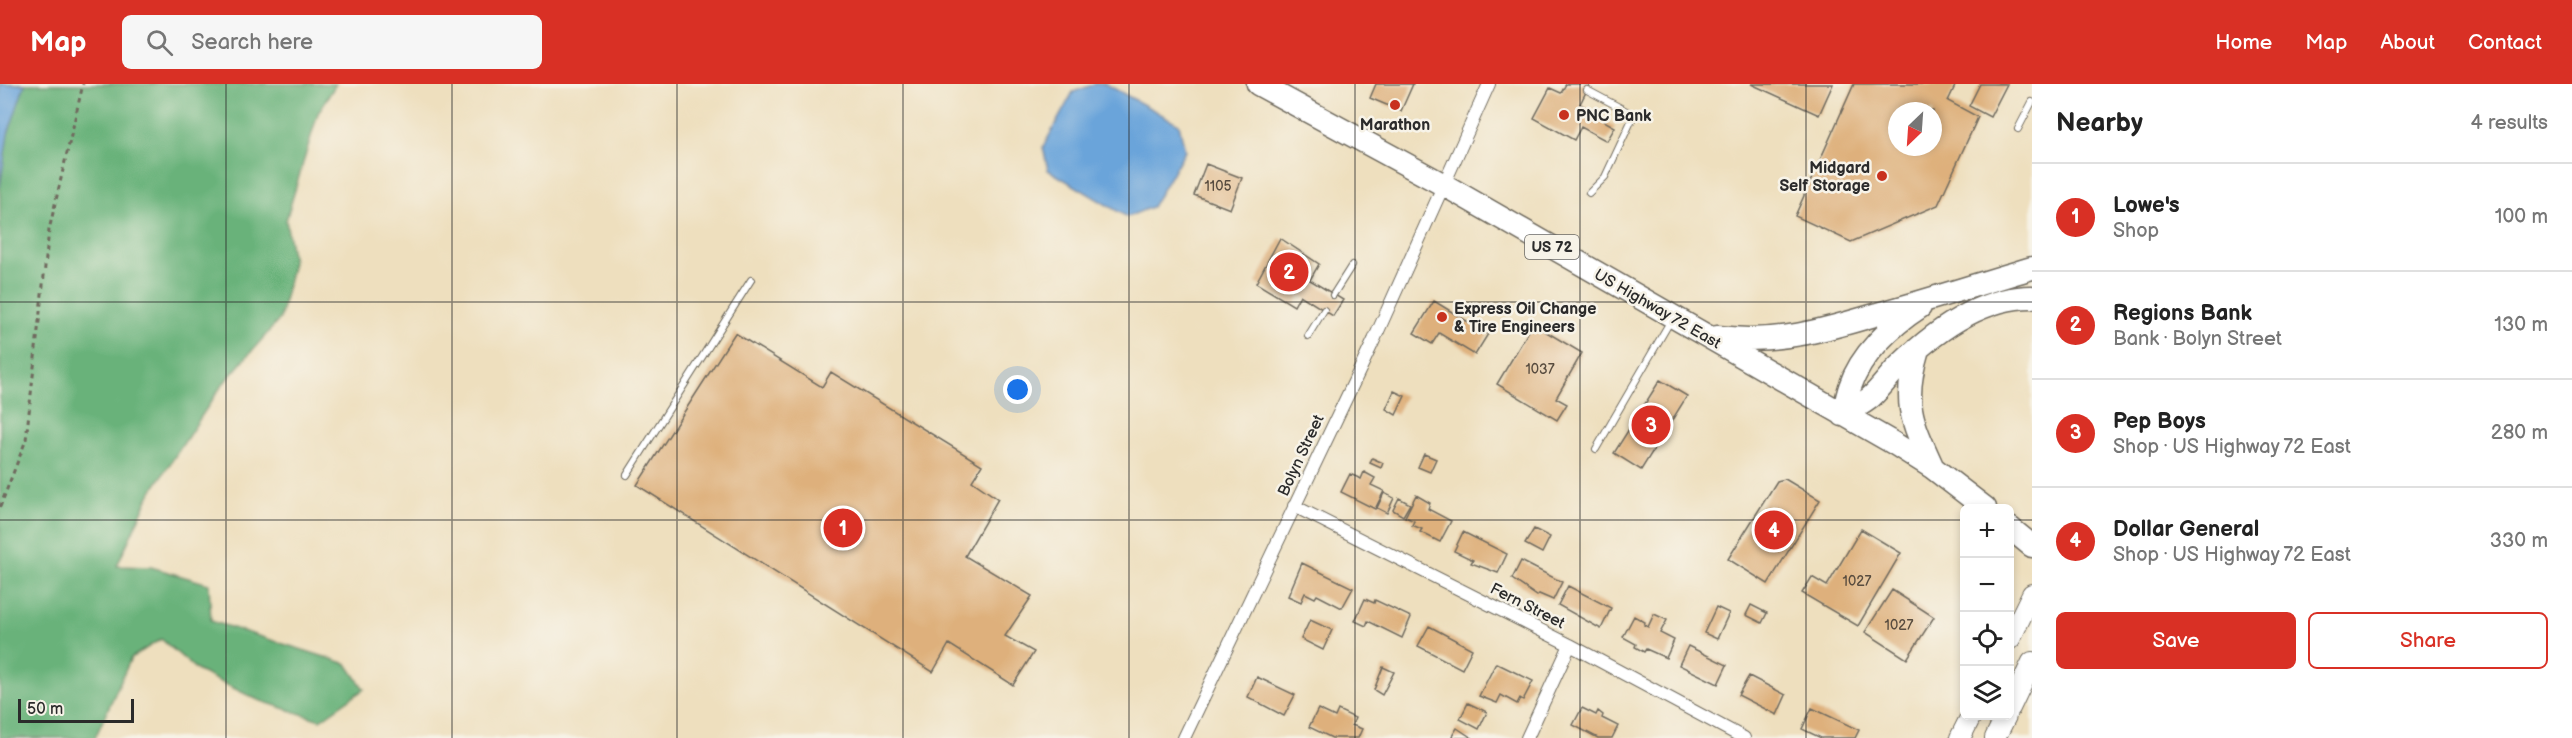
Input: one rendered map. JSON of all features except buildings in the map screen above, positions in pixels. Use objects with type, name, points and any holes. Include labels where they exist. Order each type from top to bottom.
[{"type":"highway","name":"US Highway 72 East","points":[[1260,84],[1443,185],[1843,415],[1932,468],[1980,504]]},
{"type":"highway","points":[[1707,336],[1745,340],[1788,338],[1933,299],[2032,268]]},
{"type":"highway","points":[[1843,415],[1870,397],[1918,349],[1953,323],[1986,305],[2032,297]]},
{"type":"highway","points":[[1843,415],[1850,386],[1867,357],[1903,319],[1933,299]]},
{"type":"highway","points":[[1918,349],[1910,381],[1909,405],[1915,429],[1932,468]]},
{"type":"main road","points":[[2014,631],[2032,594]]},
{"type":"main road","points":[[2014,700],[2032,662]]},
{"type":"main road","points":[[1960,738],[1969,720]]},
{"type":"main road","points":[[1995,738],[2004,720]]},
{"type":"street","name":"Bolyn Street","points":[[1184,738],[1374,340],[1489,84]]},
{"type":"street","name":"Fern Street","points":[[1294,507],[1570,645],[1744,738]]},
{"type":"street","points":[[1527,738],[1570,645]]},
{"type":"lane","points":[[1587,90],[1634,115],[1605,177],[1589,193]]},
{"type":"lane","points":[[2019,129],[2032,102]]},
{"type":"lane","points":[[1333,295],[1352,265]]},
{"type":"lane","points":[[627,475],[751,280]]},
{"type":"lane","points":[[1308,336],[1324,310]]},
{"type":"lane","points":[[1596,449],[1673,317]]},
{"type":"path","points":[[0,507],[26,440],[48,230],[82,84]]},
{"type":"green space","points":[[0,84],[336,84],[318,113],[286,220],[293,262],[280,319],[222,385],[150,494],[117,566],[151,567],[209,584],[211,621],[347,664],[364,689],[320,720],[258,700],[198,671],[161,639],[131,658],[95,738],[0,738]]},
{"type":"water","points":[[0,84],[25,84],[8,134],[0,187]]},
{"type":"water","points":[[1095,84],[1106,84],[1179,124],[1185,151],[1152,207],[1127,217],[1048,170],[1043,147],[1073,92]]},
{"type":"place","name":"Marathon","points":[[1395,105]]},
{"type":"place","name":"PNC Bank","points":[[1564,115]]},
{"type":"place","name":"Midgard Self Storage","points":[[1882,176]]},
{"type":"place","name":"Regions Bank","points":[[1289,272]]},
{"type":"place","name":"Express Oil Change & Tire Engineers","points":[[1442,317]]},
{"type":"place","name":"Pep Boys","points":[[1651,425]]},
{"type":"place","name":"Lowe's","points":[[843,528]]},
{"type":"place","name":"Dollar General","points":[[1774,530]]}]
